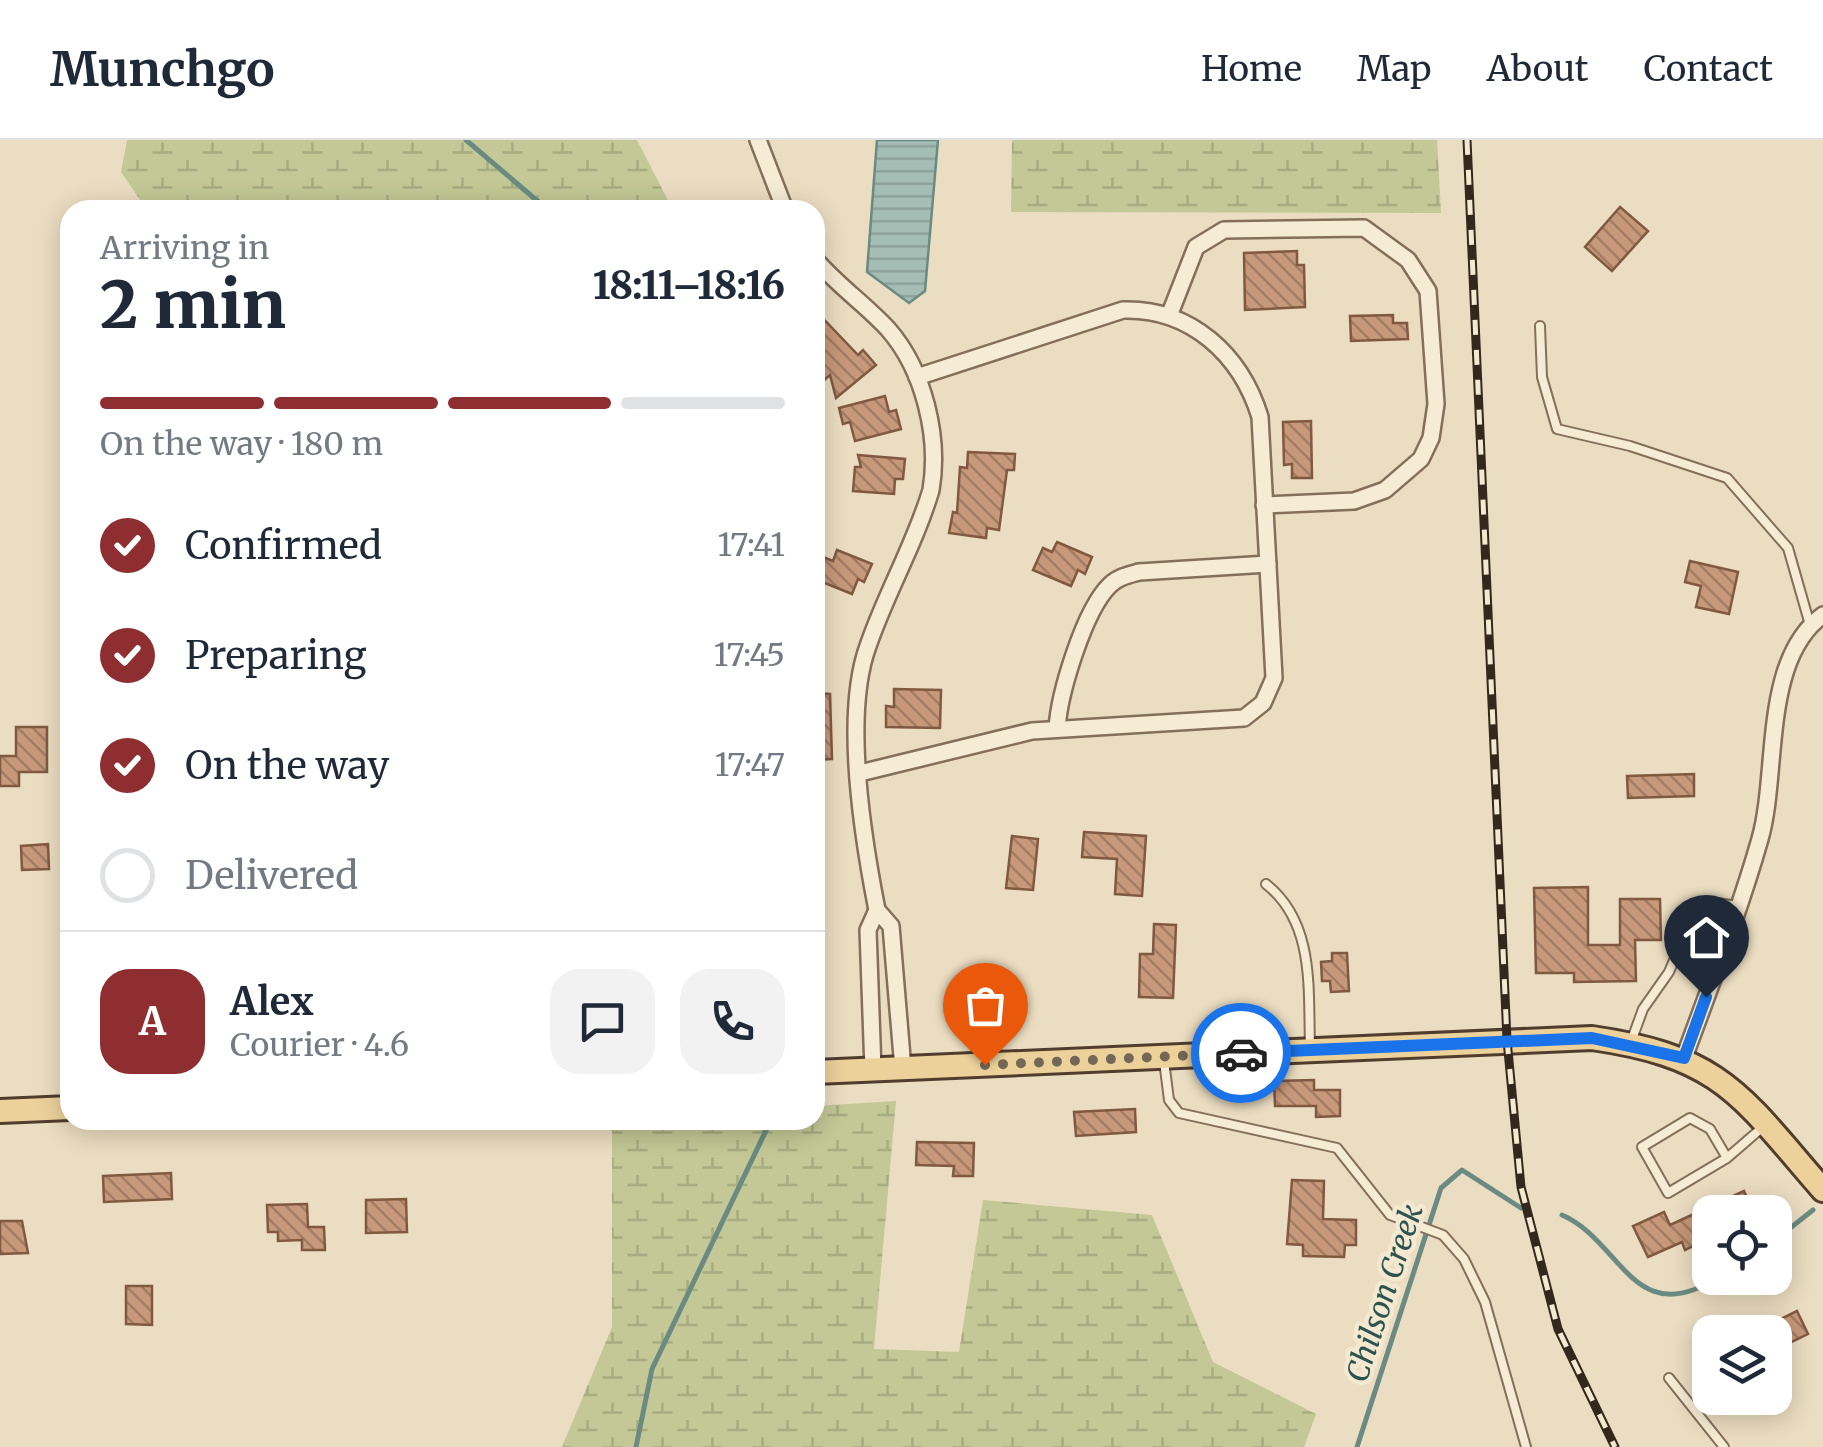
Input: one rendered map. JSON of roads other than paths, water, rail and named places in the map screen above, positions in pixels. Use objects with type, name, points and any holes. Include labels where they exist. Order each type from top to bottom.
[{"type":"main road","points":[[825,1072],[1592,1038],[1684,1058],[1716,1077],[1768,1123],[1823,1190]]},
{"type":"main road","points":[[0,1112],[60,1109]]},
{"type":"street","points":[[758,140],[781,200]]},
{"type":"street","points":[[1169,316],[1196,247],[1224,230],[1364,228],[1408,260],[1428,291],[1436,404],[1431,438],[1421,459],[1385,490],[1354,502],[1264,505]]},
{"type":"street","points":[[825,269],[888,330],[916,377],[931,428],[935,470],[924,512],[867,648],[857,694],[863,838],[877,910],[891,926],[903,1068]]},
{"type":"street","points":[[860,773],[1004,736],[1057,729],[1244,718],[1263,704],[1274,678],[1260,417],[1251,387],[1211,339],[1169,316],[1123,310],[916,377]]},
{"type":"street","points":[[1057,729],[1058,695],[1108,587],[1138,572],[1268,564]]},
{"type":"street","points":[[1684,1058],[1762,836],[1782,682],[1816,620]]},
{"type":"street","points":[[873,1070],[868,930],[877,910]]},
{"type":"lane","points":[[1540,326],[1542,377],[1557,429],[1630,446],[1727,478],[1788,548],[1816,620]]},
{"type":"lane","points":[[1266,884],[1291,911],[1303,935],[1310,1050]]},
{"type":"lane","points":[[1630,1044],[1642,1009],[1669,972],[1693,915],[1717,903],[1737,906]]},
{"type":"lane","points":[[1164,1056],[1169,1100],[1179,1113],[1337,1148],[1390,1216],[1442,1234],[1464,1259],[1485,1302],[1526,1447]]},
{"type":"lane","points":[[1727,1158],[1710,1128],[1690,1118],[1642,1147],[1668,1193],[1727,1158],[1768,1123]]},
{"type":"lane","points":[[1669,1378],[1724,1447]]},
{"type":"water","points":[[877,140],[938,140],[925,291],[909,303],[867,272]]},
{"type":"waterway","name":"Chilson Creek","points":[[466,140],[536,200]]},
{"type":"waterway","name":"Chilson Creek","points":[[636,1447],[652,1369],[766,1130]]},
{"type":"waterway","name":"Chilson Creek","points":[[1357,1447],[1441,1188],[1462,1170],[1521,1208]]},
{"type":"waterway","name":"Chilson Creek","points":[[1792,1227],[1813,1210]]},
{"type":"waterway","name":"Chilson Creek","points":[[1562,1215],[1582,1227],[1647,1288],[1666,1294],[1692,1290]]},
{"type":"railway","points":[[1467,140],[1507,1040],[1521,1187],[1558,1329],[1615,1447]]}]
